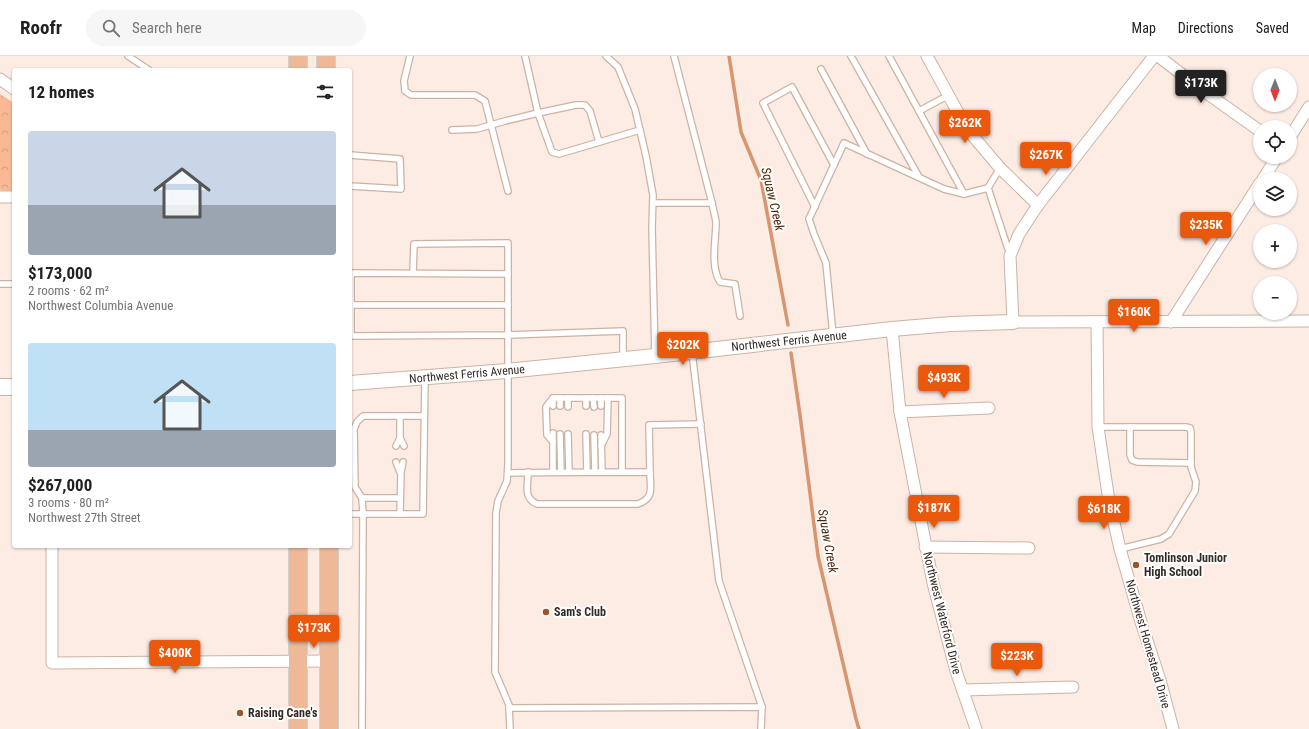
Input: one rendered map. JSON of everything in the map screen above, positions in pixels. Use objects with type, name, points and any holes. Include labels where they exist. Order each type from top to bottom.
[{"type":"main road","points":[[298,56],[298,68]]},
{"type":"main road","points":[[326,56],[326,68]]},
{"type":"main road","points":[[0,387],[12,387]]},
{"type":"main road","points":[[298,548],[298,721],[306,729]]},
{"type":"main road","points":[[329,548],[329,729]]},
{"type":"street","points":[[927,56],[967,129],[1000,168],[1038,206]]},
{"type":"street","points":[[1154,56],[1038,206],[1019,234],[1010,256],[1013,322],[1309,321]]},
{"type":"street","points":[[1158,56],[1253,126]]},
{"type":"street","points":[[0,79],[12,88]]},
{"type":"street","points":[[1297,126],[1309,107]]},
{"type":"street","points":[[1171,322],[1253,195]]},
{"type":"street","points":[[0,197],[12,197]]},
{"type":"street","name":"Northwest Ferris Avenue","points":[[352,383],[507,371],[892,329],[951,324],[1013,322]]},
{"type":"street","name":"Northwest Homestead Drive","points":[[1097,322],[1098,427],[1109,501],[1120,549],[1160,680],[1173,729]]},
{"type":"street","name":"Northwest Waterford Drive","points":[[892,329],[900,412],[925,547],[956,671],[976,729]]},
{"type":"street","points":[[900,412],[989,408]]},
{"type":"street","points":[[925,547],[1029,548]]},
{"type":"street","points":[[52,548],[52,663],[330,661]]},
{"type":"street","points":[[963,690],[1073,687]]},
{"type":"lane","points":[[128,56],[146,68]]},
{"type":"lane","points":[[410,56],[404,81],[405,90],[411,95],[475,95],[485,101],[508,191]]},
{"type":"lane","points":[[525,56],[538,113],[552,152],[559,154],[640,130]]},
{"type":"lane","points":[[606,56],[618,68],[635,108],[653,195],[652,228],[655,356]]},
{"type":"lane","points":[[674,56],[696,137],[716,220],[716,275],[720,282],[735,284],[740,316]]},
{"type":"lane","points":[[851,56],[919,177]]},
{"type":"lane","points":[[890,56],[964,194]]},
{"type":"lane","points":[[821,69],[868,154]]},
{"type":"lane","points":[[815,207],[763,103],[792,87],[834,165]]},
{"type":"lane","points":[[919,111],[949,95]]},
{"type":"lane","points":[[452,130],[477,129],[576,105],[585,106],[590,111],[599,142]]},
{"type":"lane","points":[[833,336],[826,263],[809,219],[844,144],[944,189],[964,194],[988,188],[1000,168]]},
{"type":"lane","points":[[352,155],[400,159],[400,189],[352,186]]},
{"type":"lane","points":[[988,188],[1010,256]]},
{"type":"lane","points":[[653,203],[712,203]]},
{"type":"lane","points":[[413,273],[414,244],[508,243],[508,473],[507,481],[498,501],[496,513],[495,672],[509,705],[510,729]]},
{"type":"lane","points":[[352,273],[508,274]]},
{"type":"lane","points":[[0,284],[12,284]]},
{"type":"lane","points":[[352,305],[508,305]]},
{"type":"lane","points":[[352,336],[508,335],[623,331],[623,359]]},
{"type":"lane","points":[[692,352],[719,581],[762,707],[761,729]]},
{"type":"lane","points":[[352,514],[423,514],[425,377]]},
{"type":"lane","points":[[553,398],[622,398],[622,472]]},
{"type":"lane","points":[[553,398],[553,406]]},
{"type":"lane","points":[[553,398],[546,407],[547,435],[553,442]]},
{"type":"lane","points":[[560,398],[560,406]]},
{"type":"lane","points":[[568,398],[568,407]]},
{"type":"lane","points":[[586,398],[586,406]]},
{"type":"lane","points":[[593,398],[594,407]]},
{"type":"lane","points":[[601,398],[601,406]]},
{"type":"lane","points":[[601,446],[607,434],[608,398]]},
{"type":"lane","points":[[362,729],[363,514],[362,498],[355,487],[354,429],[362,416],[424,416]]},
{"type":"lane","points":[[396,446],[400,438],[400,416]]},
{"type":"lane","points":[[528,472],[528,497],[531,501],[537,504],[638,504],[646,502],[650,496],[649,425],[701,424]]},
{"type":"lane","points":[[1098,427],[1186,427],[1190,428],[1191,432],[1191,468],[1196,482],[1195,490],[1169,534],[1161,539],[1120,549]]},
{"type":"lane","points":[[1130,427],[1130,455],[1132,460],[1137,462],[1191,463]]},
{"type":"lane","points":[[553,433],[553,472]]},
{"type":"lane","points":[[560,434],[561,472]]},
{"type":"lane","points":[[568,434],[569,472]]},
{"type":"lane","points":[[586,434],[587,472]]},
{"type":"lane","points":[[594,435],[595,472]]},
{"type":"lane","points":[[601,435],[602,472]]},
{"type":"lane","points":[[400,438],[404,446]]},
{"type":"lane","points":[[396,462],[400,472],[400,514]]},
{"type":"lane","points":[[400,472],[404,462]]},
{"type":"lane","points":[[508,473],[650,472]]},
{"type":"lane","points":[[362,498],[400,498]]},
{"type":"lane","points":[[509,708],[762,707]]},
{"type":"green space","points":[[0,94],[12,102],[12,192],[0,190]]},
{"type":"waterway","name":"Squaw Creek","points":[[729,56],[741,132],[761,180],[788,325]]},
{"type":"waterway","name":"Squaw Creek","points":[[791,353],[818,556],[859,729]]},
{"type":"place","name":"Tomlinson Junior High School","points":[[1136,565]]},
{"type":"place","name":"Sam's Club","points":[[546,612]]},
{"type":"place","name":"Raising Cane's","points":[[240,713]]}]
